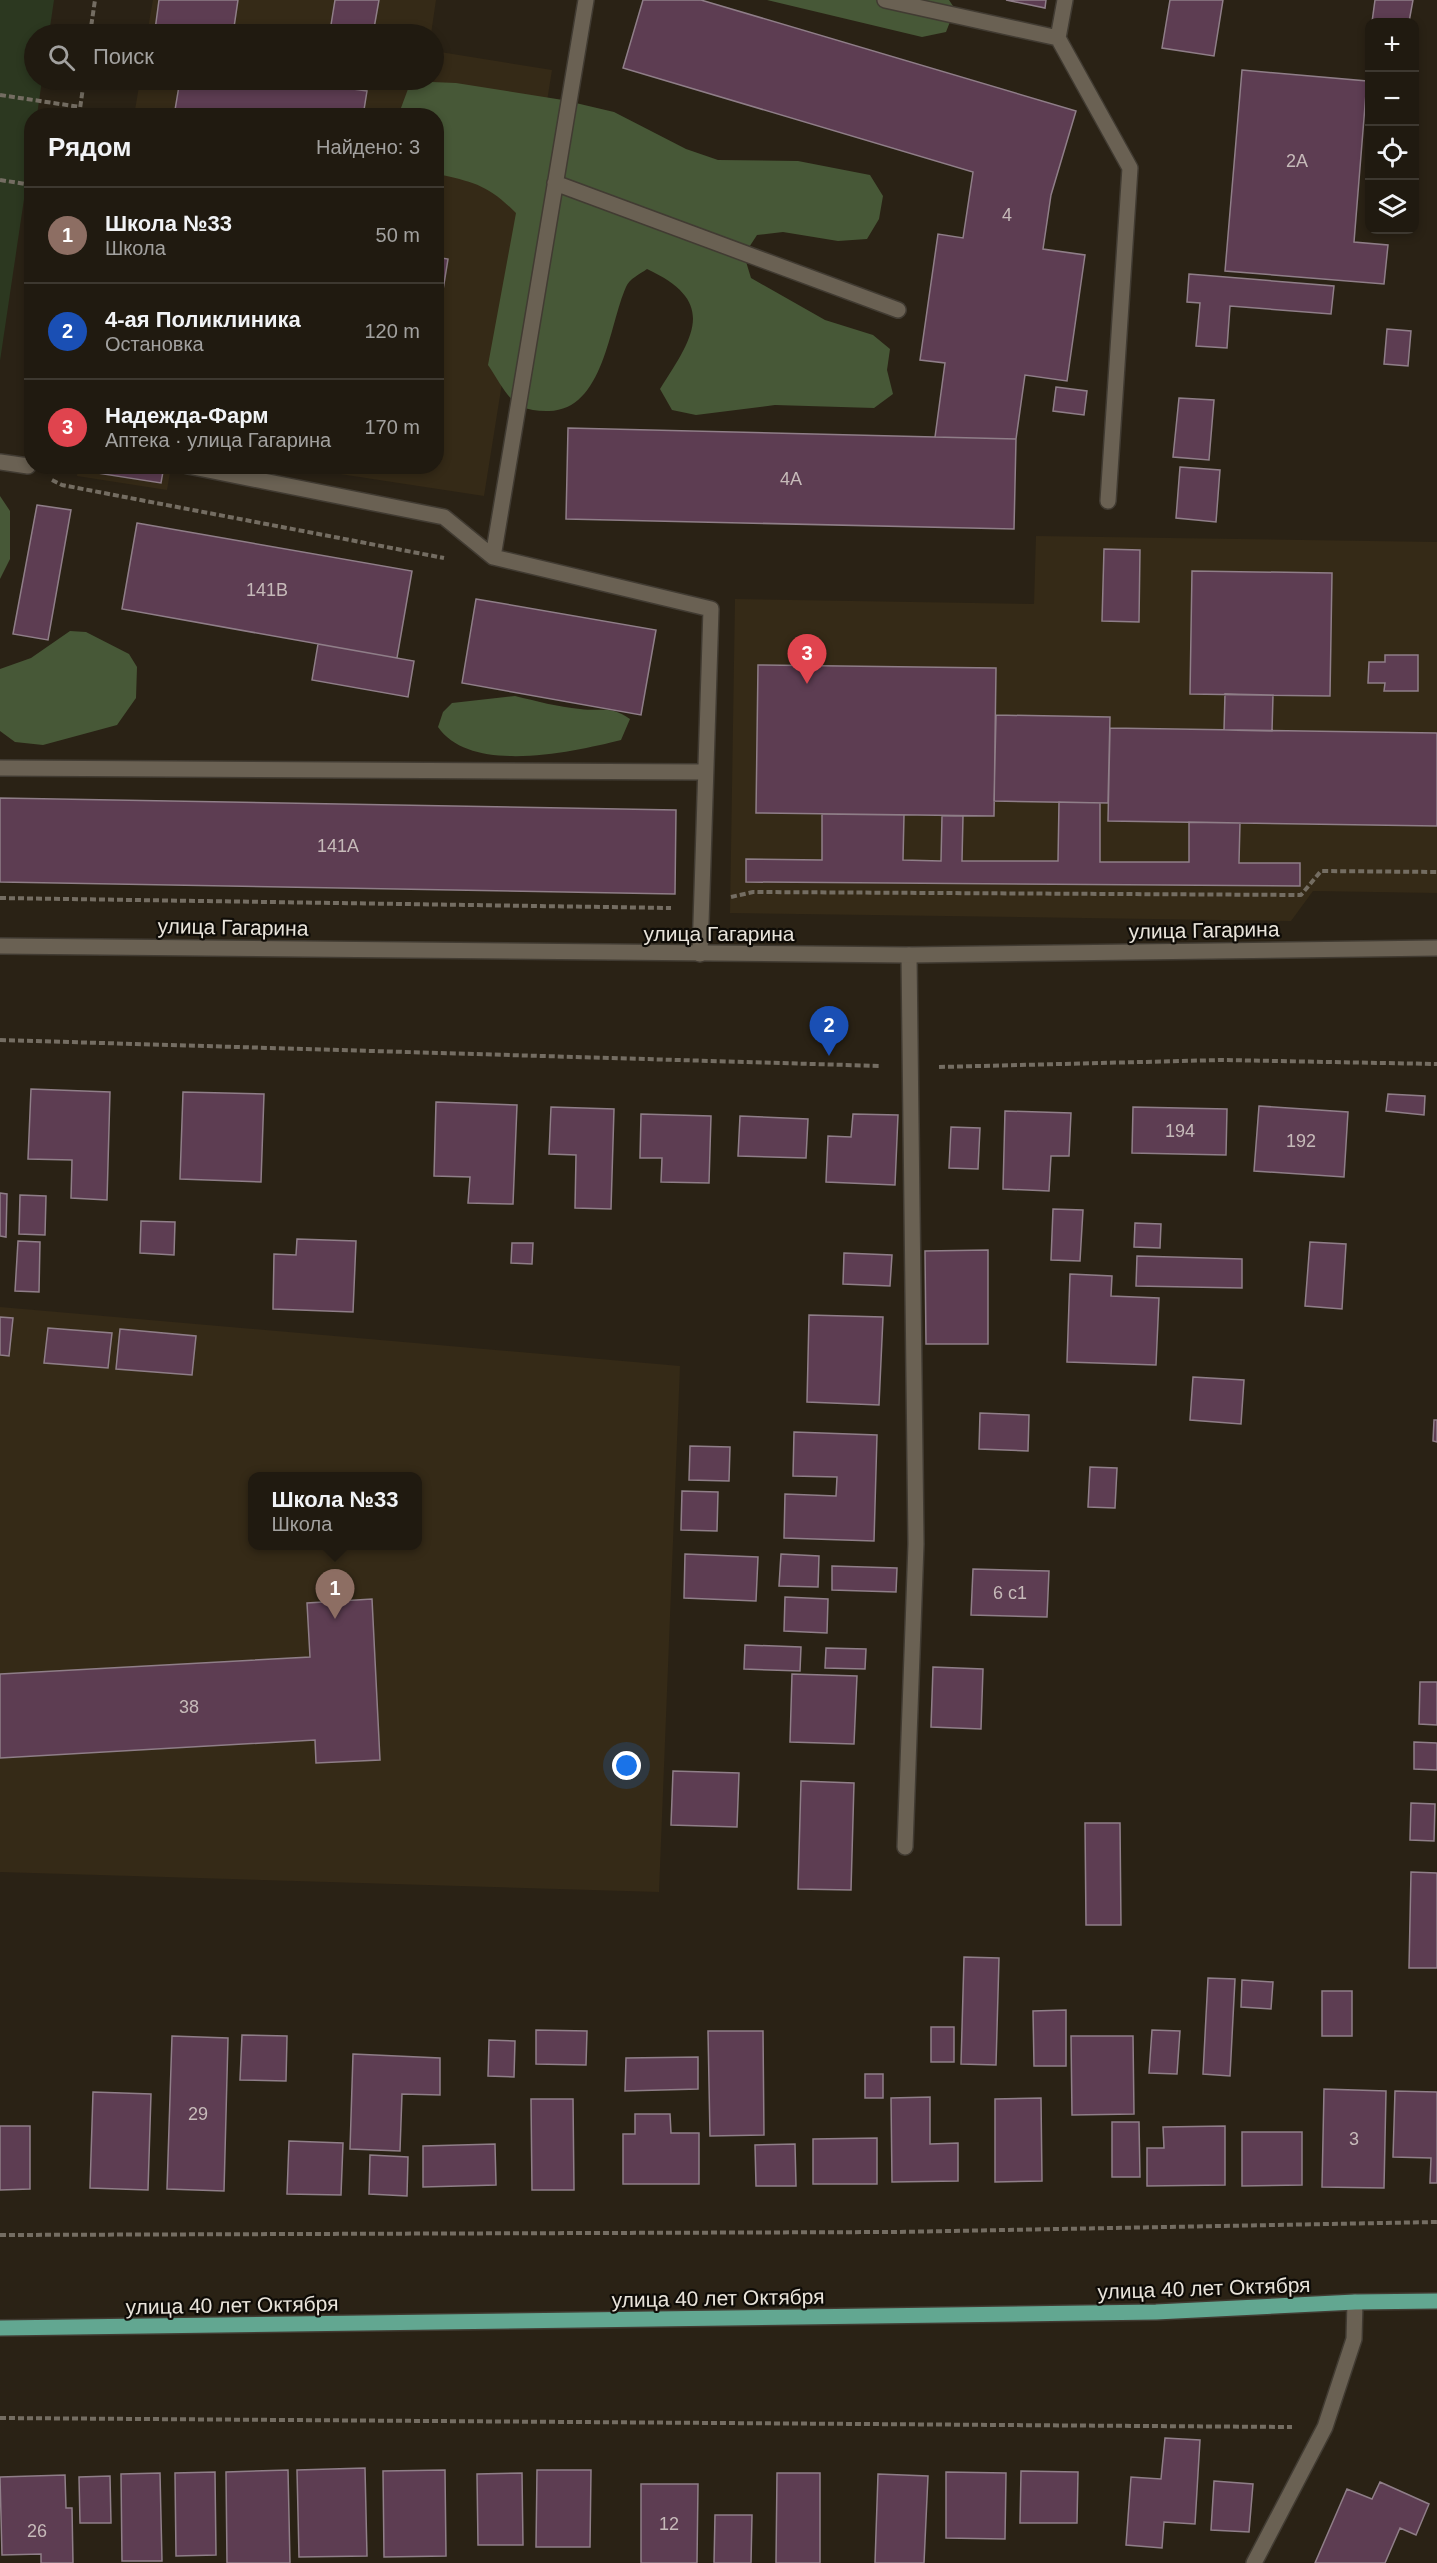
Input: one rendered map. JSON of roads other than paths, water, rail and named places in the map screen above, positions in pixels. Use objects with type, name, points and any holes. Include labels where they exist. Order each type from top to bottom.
[{"type":"main road","points":[[493,557],[586,0]]},
{"type":"main road","points":[[885,0],[1058,38]]},
{"type":"main road","points":[[1065,0],[1058,38],[1131,168],[1108,501]]},
{"type":"main road","points":[[555,183],[898,309]]},
{"type":"main road","points":[[0,462],[24,465]]},
{"type":"main road","points":[[228,474],[444,517],[493,557],[711,609],[700,954]]},
{"type":"main road","points":[[0,768],[705,772]]},
{"type":"main road","name":"улица Гагарина","points":[[0,946],[909,955],[1437,948]]},
{"type":"main road","points":[[905,1848],[916,1544],[909,955]]},
{"type":"main road","name":"улица 40 лет Октября","points":[[0,2328],[1156,2312],[1355,2302],[1437,2301]]},
{"type":"main road","points":[[1254,2563],[1325,2427],[1354,2339],[1355,2302]]},
{"type":"place","name":"Надежда-Фарм","points":[[807,684]]},
{"type":"place","name":"4-ая Поликлиника","points":[[829,1056]]},
{"type":"place","name":"Школа №33","points":[[335,1619]]}]
